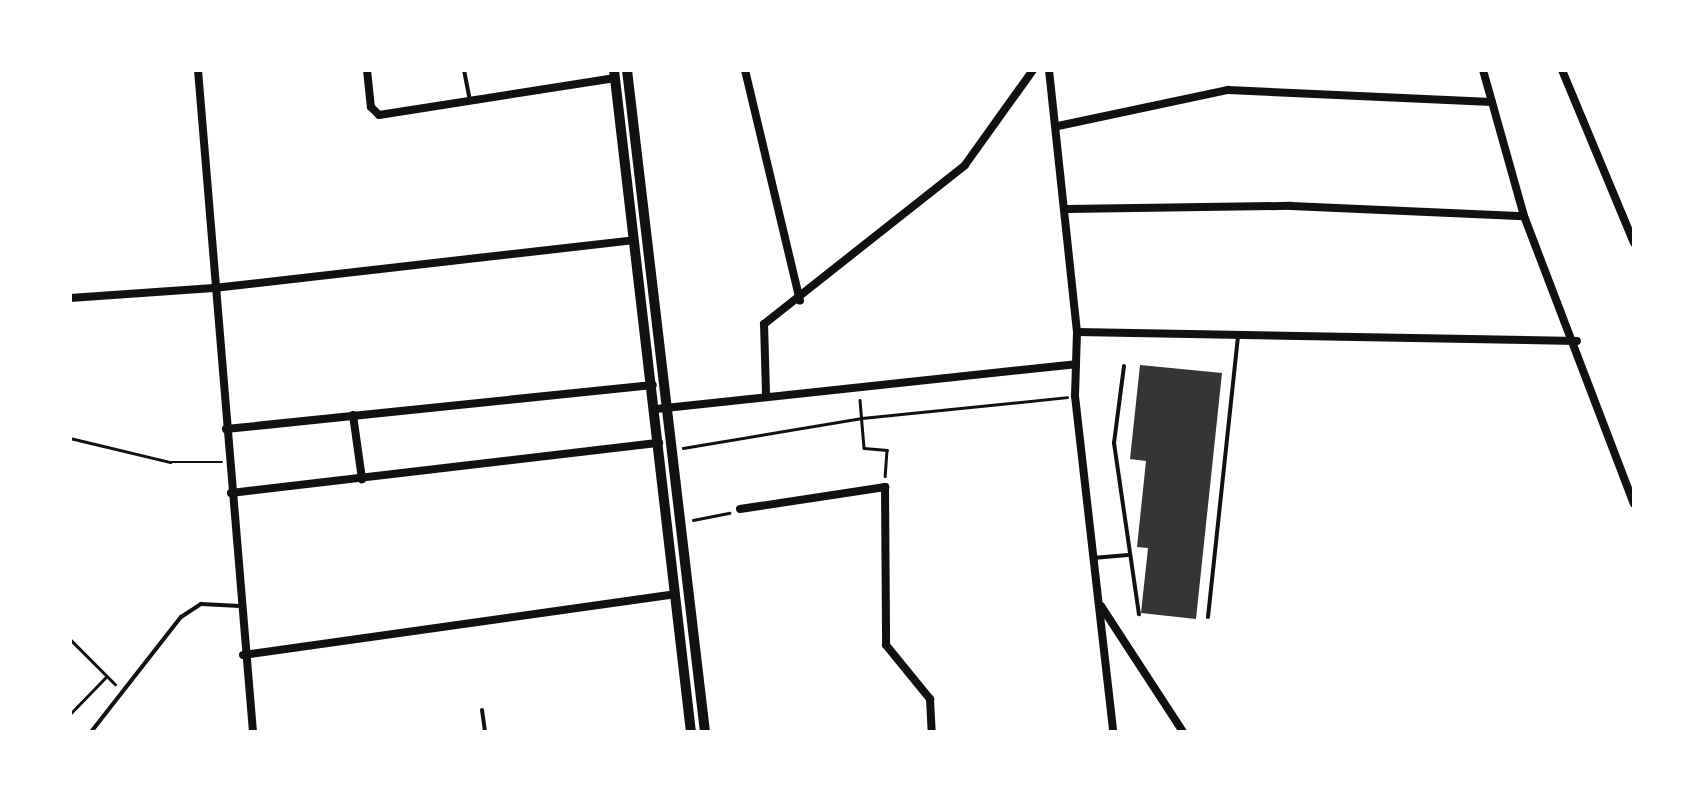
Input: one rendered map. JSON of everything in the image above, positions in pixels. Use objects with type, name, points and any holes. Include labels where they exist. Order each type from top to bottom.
[{"type":"main road","points":[[626,70],[691,732]]},
{"type":"main road","points":[[614,74],[653,384],[672,450],[705,732]]},
{"type":"street","points":[[198,70],[253,732]]},
{"type":"street","points":[[367,70],[371,108],[379,115],[614,74]]},
{"type":"street","points":[[745,70],[800,301]]},
{"type":"street","points":[[766,394],[764,324],[800,301],[965,165],[1033,70]]},
{"type":"street","points":[[1048,70],[1058,126],[1077,332],[1075,396],[1113,732]]},
{"type":"street","points":[[1483,70],[1524,216],[1577,341],[1634,504]]},
{"type":"street","points":[[1562,70],[1634,243]]},
{"type":"street","points":[[1058,126],[1228,90],[1492,102]]},
{"type":"street","points":[[1066,209],[1291,206],[1524,216]]},
{"type":"street","points":[[70,298],[214,288],[634,240]]},
{"type":"street","points":[[1077,332],[1577,341]]},
{"type":"street","points":[[662,408],[859,384],[1076,364]]},
{"type":"street","points":[[226,429],[653,384]]},
{"type":"street","points":[[353,415],[362,479]]},
{"type":"street","points":[[231,494],[660,443]]},
{"type":"street","points":[[740,508],[885,488],[886,645],[930,699],[932,732]]},
{"type":"street","points":[[244,655],[675,594]]},
{"type":"street","points":[[1098,602],[1183,732]]},
{"type":"lane","points":[[464,70],[470,101]]},
{"type":"lane","points":[[1208,617],[1238,335]]},
{"type":"lane","points":[[1124,366],[1114,443],[1138,614]]},
{"type":"lane","points":[[1093,558],[1130,554]]},
{"type":"lane","points":[[91,732],[181,617],[200,604],[240,606]]},
{"type":"lane","points":[[482,710],[485,732]]},
{"type":"path","points":[[859,384],[864,448],[887,450],[885,488]]},
{"type":"path","points":[[672,450],[862,418],[1075,396]]},
{"type":"path","points":[[70,438],[170,462],[228,462]]},
{"type":"path","points":[[680,521],[740,508]]},
{"type":"path","points":[[70,638],[122,692]]},
{"type":"path","points":[[70,714],[107,676]]},
{"type":"building","points":[[1140,365],[1222,373],[1196,619],[1141,613],[1148,548],[1137,547],[1146,461],[1130,459]]}]
